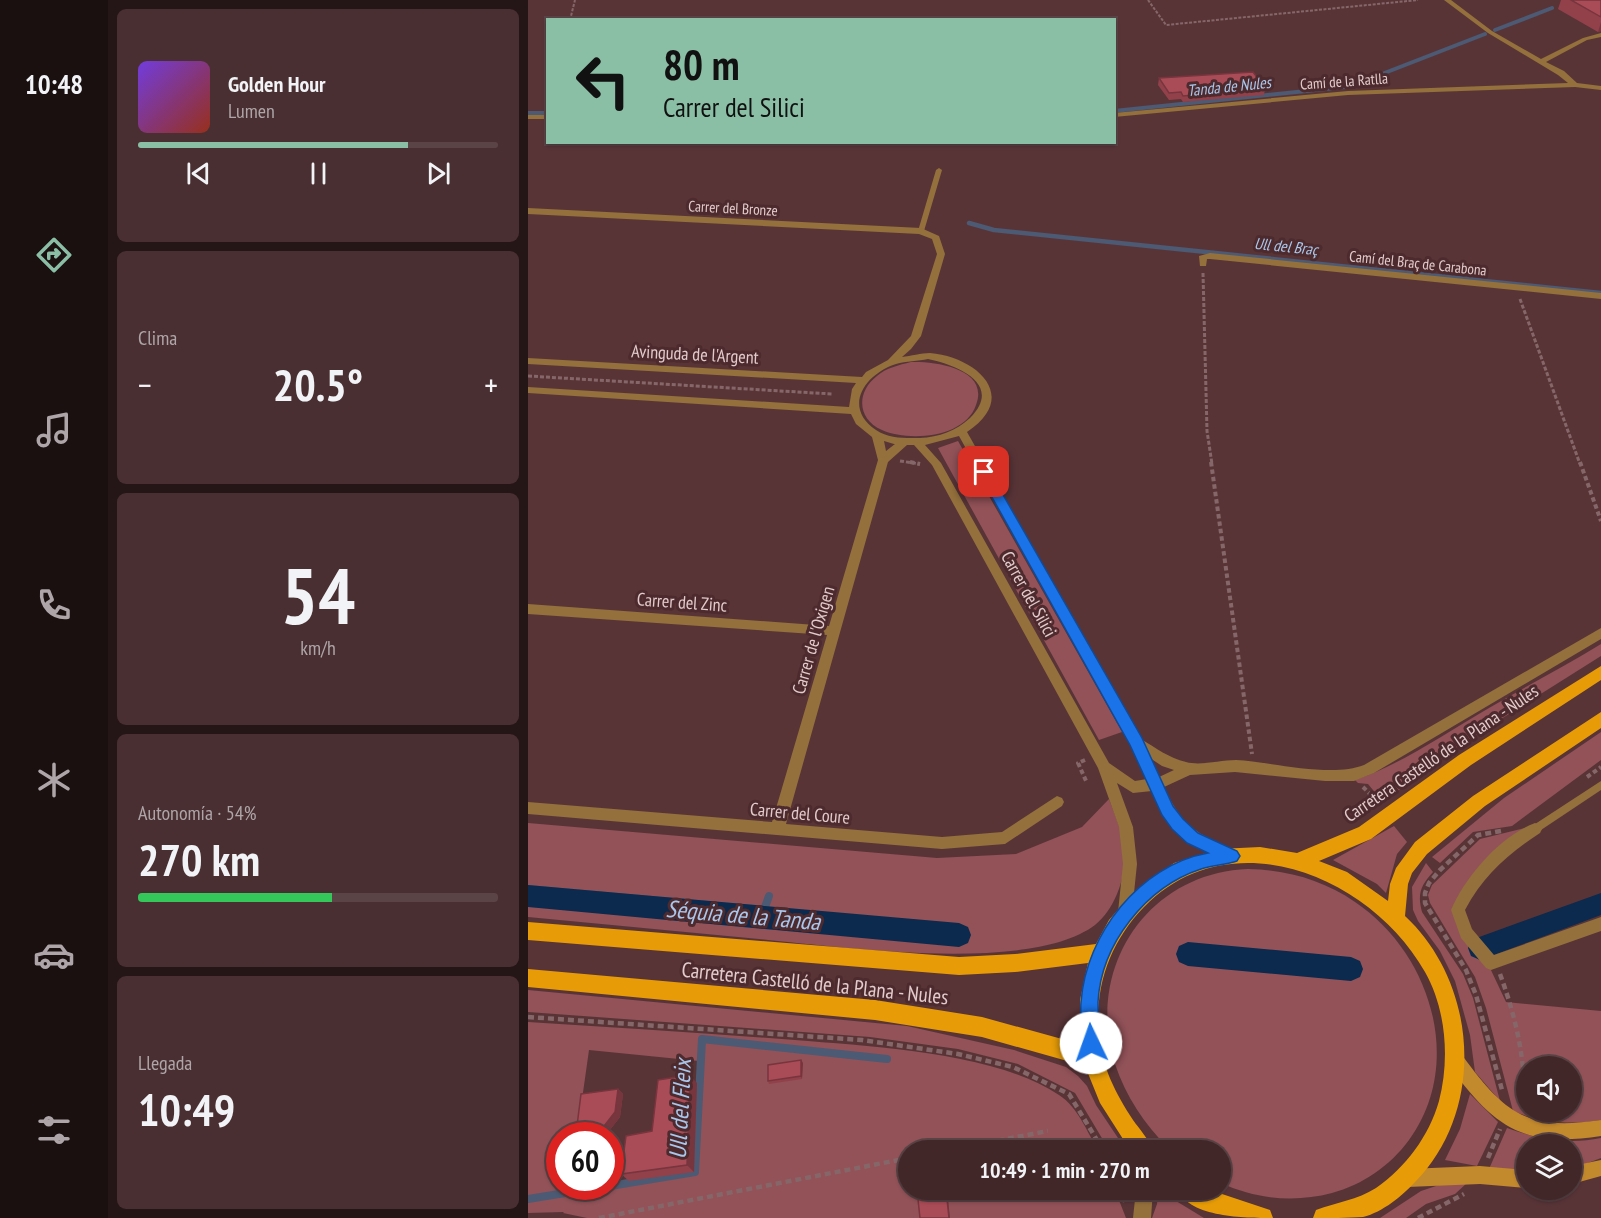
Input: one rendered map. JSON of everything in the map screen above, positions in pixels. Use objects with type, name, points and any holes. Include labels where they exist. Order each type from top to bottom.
[{"type":"main road","name":"Carretera Castelló de la Plana - Nules","points":[[1299,861],[1365,833],[1465,760],[1601,672]]},
{"type":"main road","points":[[1396,916],[1399,884],[1405,868],[1421,848],[1479,801],[1601,719]]},
{"type":"main road","points":[[1135,1140],[1113,1108],[1093,1058],[1089,1028],[1090,1001],[1101,952],[1125,912],[1154,885],[1173,873],[1200,861],[1232,856],[1274,856],[1299,861],[1347,881],[1375,898],[1396,916],[1413,936],[1436,974],[1448,1005],[1456,1060],[1451,1098],[1442,1125],[1429,1148],[1407,1178],[1354,1210],[1324,1218]]},
{"type":"main road","name":"Carretera Castelló de la Plana - Nules","points":[[528,931],[959,966],[1015,963],[1101,952]]},
{"type":"main road","name":"Carretera Castelló de la Plana - Nules","points":[[528,978],[874,1010],[982,1027],[1093,1058]]},
{"type":"main road","points":[[1456,1060],[1481,1094],[1505,1117],[1523,1125],[1550,1132],[1576,1133],[1601,1128]]},
{"type":"main road","points":[[1582,1173],[1601,1168]]},
{"type":"main road","points":[[1407,1178],[1480,1175],[1516,1178]]},
{"type":"main road","points":[[1207,1200],[1245,1217]]},
{"type":"street","points":[[1447,0],[1490,32],[1562,73],[1575,85]]},
{"type":"street","points":[[1542,62],[1584,39],[1601,35]]},
{"type":"street","name":"Camí de la Ratlla","points":[[1116,116],[1348,93],[1575,85],[1600,88]]},
{"type":"street","points":[[528,117],[546,117]]},
{"type":"street","name":"Carrer del Bronze","points":[[528,211],[921,231],[936,238],[941,254],[916,336]]},
{"type":"street","name":"Camí del Braç de Carabona","points":[[1203,264],[1202,258],[1210,256],[1601,296]]},
{"type":"street","points":[[893,360],[928,356],[947,359],[966,366],[979,376],[986,390],[985,405],[977,419],[961,431],[941,439],[911,443],[877,435],[858,420],[853,411],[853,396],[861,380],[893,360],[909,347],[916,336],[928,356]]},
{"type":"street","name":"Avinguda de l'Argent","points":[[528,361],[861,380]]},
{"type":"street","points":[[528,390],[853,411]]},
{"type":"street","name":"Carrer del Silici","points":[[961,431],[1136,742],[1168,811],[1177,824],[1193,838],[1232,856]]},
{"type":"street","name":"Carrer de l'Oxigen","points":[[777,829],[883,460],[877,435]]},
{"type":"street","points":[[883,460],[911,443]]},
{"type":"street","name":"Carrer del Silici","points":[[911,443],[936,462],[1104,767],[1126,827],[1130,864],[1125,912]]},
{"type":"street","name":"Carrer del Zinc","points":[[528,609],[834,631]]},
{"type":"street","points":[[1136,742],[1167,762],[1189,769],[1235,766],[1325,775],[1354,775],[1601,633]]},
{"type":"street","name":"Carrer del Silici","points":[[1104,767],[1134,786],[1157,784]]},
{"type":"street","points":[[1157,784],[1189,769]]},
{"type":"street","name":"Carrer del Coure","points":[[528,808],[942,843],[1005,838],[1057,802]]},
{"type":"street","points":[[1535,829],[1499,853],[1470,885],[1458,910],[1466,933],[1491,963],[1601,924]]},
{"type":"street","points":[[1142,1218],[1144,1200]]},
{"type":"lane","points":[[921,231],[939,171]]},
{"type":"lane","points":[[1535,829],[1601,785]]},
{"type":"path","points":[[570,18],[575,0]]},
{"type":"path","points":[[1148,0],[1166,25],[1176,25],[1418,0]]},
{"type":"path","points":[[1203,264],[1207,431],[1254,767]]},
{"type":"path","points":[[1516,288],[1601,521]]},
{"type":"path","points":[[528,376],[832,394]]},
{"type":"path","points":[[1495,961],[1510,1001],[1526,1075],[1523,1125]]},
{"type":"path","points":[[528,1017],[862,1040],[958,1054],[1013,1067],[1069,1094],[1097,1140]]},
{"type":"path","points":[[1001,1140],[1048,1131]]},
{"type":"path","points":[[599,1218],[898,1160]]},
{"type":"shaded area","points":[[911,362],[945,365],[968,375],[975,383],[978,392],[976,405],[970,416],[949,431],[921,436],[893,434],[874,425],[868,419],[862,405],[865,390],[870,382],[884,371]]},
{"type":"shaded area","points":[[958,441],[1122,732],[1099,740],[938,448]]},
{"type":"shaded area","points":[[1601,644],[1601,656],[1463,743],[1383,802],[1368,784],[1358,783],[1355,780],[1407,757]]},
{"type":"shaded area","points":[[1601,732],[1601,760],[1512,826],[1473,832],[1440,863],[1432,857],[1504,798]]},
{"type":"shaded area","points":[[1109,799],[1125,849],[1120,885],[1110,908],[1095,925],[1065,940],[1026,949],[981,953],[884,951],[528,917],[528,823],[937,858],[1016,854],[1082,827]]},
{"type":"shaded area","points":[[1394,826],[1407,842],[1397,854],[1386,893],[1377,884],[1333,860]]},
{"type":"shaded area","points":[[1529,827],[1456,909],[1490,968],[1506,1002],[1601,1011],[1601,1120],[1582,1122],[1582,1056],[1516,1056],[1516,1112],[1513,1111],[1486,1008],[1475,977],[1430,903],[1428,895],[1432,885],[1480,839]]},
{"type":"shaded area","points":[[1426,863],[1433,872],[1421,890],[1422,912],[1463,974],[1473,998],[1500,1101],[1475,1072],[1470,1035],[1455,981],[1440,951],[1418,921],[1413,910],[1412,887]]},
{"type":"shaded area","points":[[1248,869],[1277,871],[1317,882],[1343,894],[1381,924],[1403,950],[1420,979],[1432,1011],[1437,1044],[1435,1078],[1426,1110],[1409,1140],[1393,1158],[1365,1180],[1332,1193],[1304,1198],[1261,1196],[1234,1188],[1231,1187],[1231,1140],[1161,1140],[1137,1109],[1125,1088],[1115,1064],[1108,1028],[1109,994],[1117,961],[1132,932],[1154,907],[1180,888],[1212,875]]},
{"type":"shaded area","points":[[528,990],[907,1026],[1014,1050],[1066,1067],[1087,1086],[1096,1105],[1119,1140],[1103,1140],[1075,1093],[1018,1064],[958,1049],[870,1037],[528,1012]]},
{"type":"shaded area","points":[[528,1022],[887,1048],[963,1059],[998,1068],[1031,1080],[1066,1100],[1082,1120],[1093,1140],[898,1140],[898,1200],[1119,1200],[1126,1218],[587,1218],[564,1212],[528,1213]]},
{"type":"shaded area","points":[[1470,1094],[1498,1122],[1477,1166],[1445,1160],[1460,1129]]},
{"type":"shaded area","points":[[1507,1128],[1528,1134],[1516,1134],[1516,1172],[1489,1169]]},
{"type":"shaded area","points":[[1601,1138],[1601,1158],[1582,1165],[1582,1141]]},
{"type":"shaded area","points":[[1468,1182],[1455,1194],[1426,1204],[1406,1218],[1380,1218],[1421,1191],[1439,1185]]},
{"type":"shaded area","points":[[1157,1200],[1174,1200],[1204,1218],[1152,1218]]},
{"type":"building","points":[[1571,0],[1601,0],[1601,17]]},
{"type":"building","points":[[1253,72],[1265,88],[1183,96],[1181,92],[1169,93],[1159,78]]},
{"type":"building","points":[[801,1060],[801,1076],[768,1081],[768,1065]]},
{"type":"building","points":[[690,1075],[687,1165],[624,1174],[626,1136],[652,1131],[658,1080]]},
{"type":"building","points":[[618,1089],[615,1112],[607,1122],[578,1122],[581,1094]]},
{"type":"building","points":[[918,1200],[947,1200],[949,1218],[920,1218]]},
{"type":"waterway","points":[[1495,30],[1552,8]]},
{"type":"waterway","name":"Tanda de Nules","points":[[1351,86],[1485,34]]},
{"type":"waterway","name":"Tanda de Nules","points":[[1116,111],[1345,87]]},
{"type":"waterway","name":"Tanda de Nules","points":[[528,113],[546,113]]},
{"type":"waterway","name":"Ull del Braç","points":[[969,223],[994,230],[1601,293]]},
{"type":"waterway","points":[[528,889],[764,910],[769,896]]},
{"type":"waterway","name":"Séquia de la Tanda","points":[[528,896],[959,935]]},
{"type":"waterway","name":"Séquia de la Tanda","points":[[1480,948],[1601,904]]},
{"type":"waterway","name":"Séquia de la Tanda","points":[[1188,954],[1351,969]]},
{"type":"waterway","name":"Ull del Fleix","points":[[624,1184],[695,1172],[702,1039],[887,1059]]},
{"type":"waterway","name":"Ull del Fleix","points":[[528,1199],[546,1196]]},
{"type":"route","points":[[984,472],[1136,742],[1168,811],[1177,824],[1193,838],[1232,856],[1200,861],[1173,873],[1154,885],[1125,912],[1101,952],[1095,973],[1090,1001],[1091,1043]]}]
